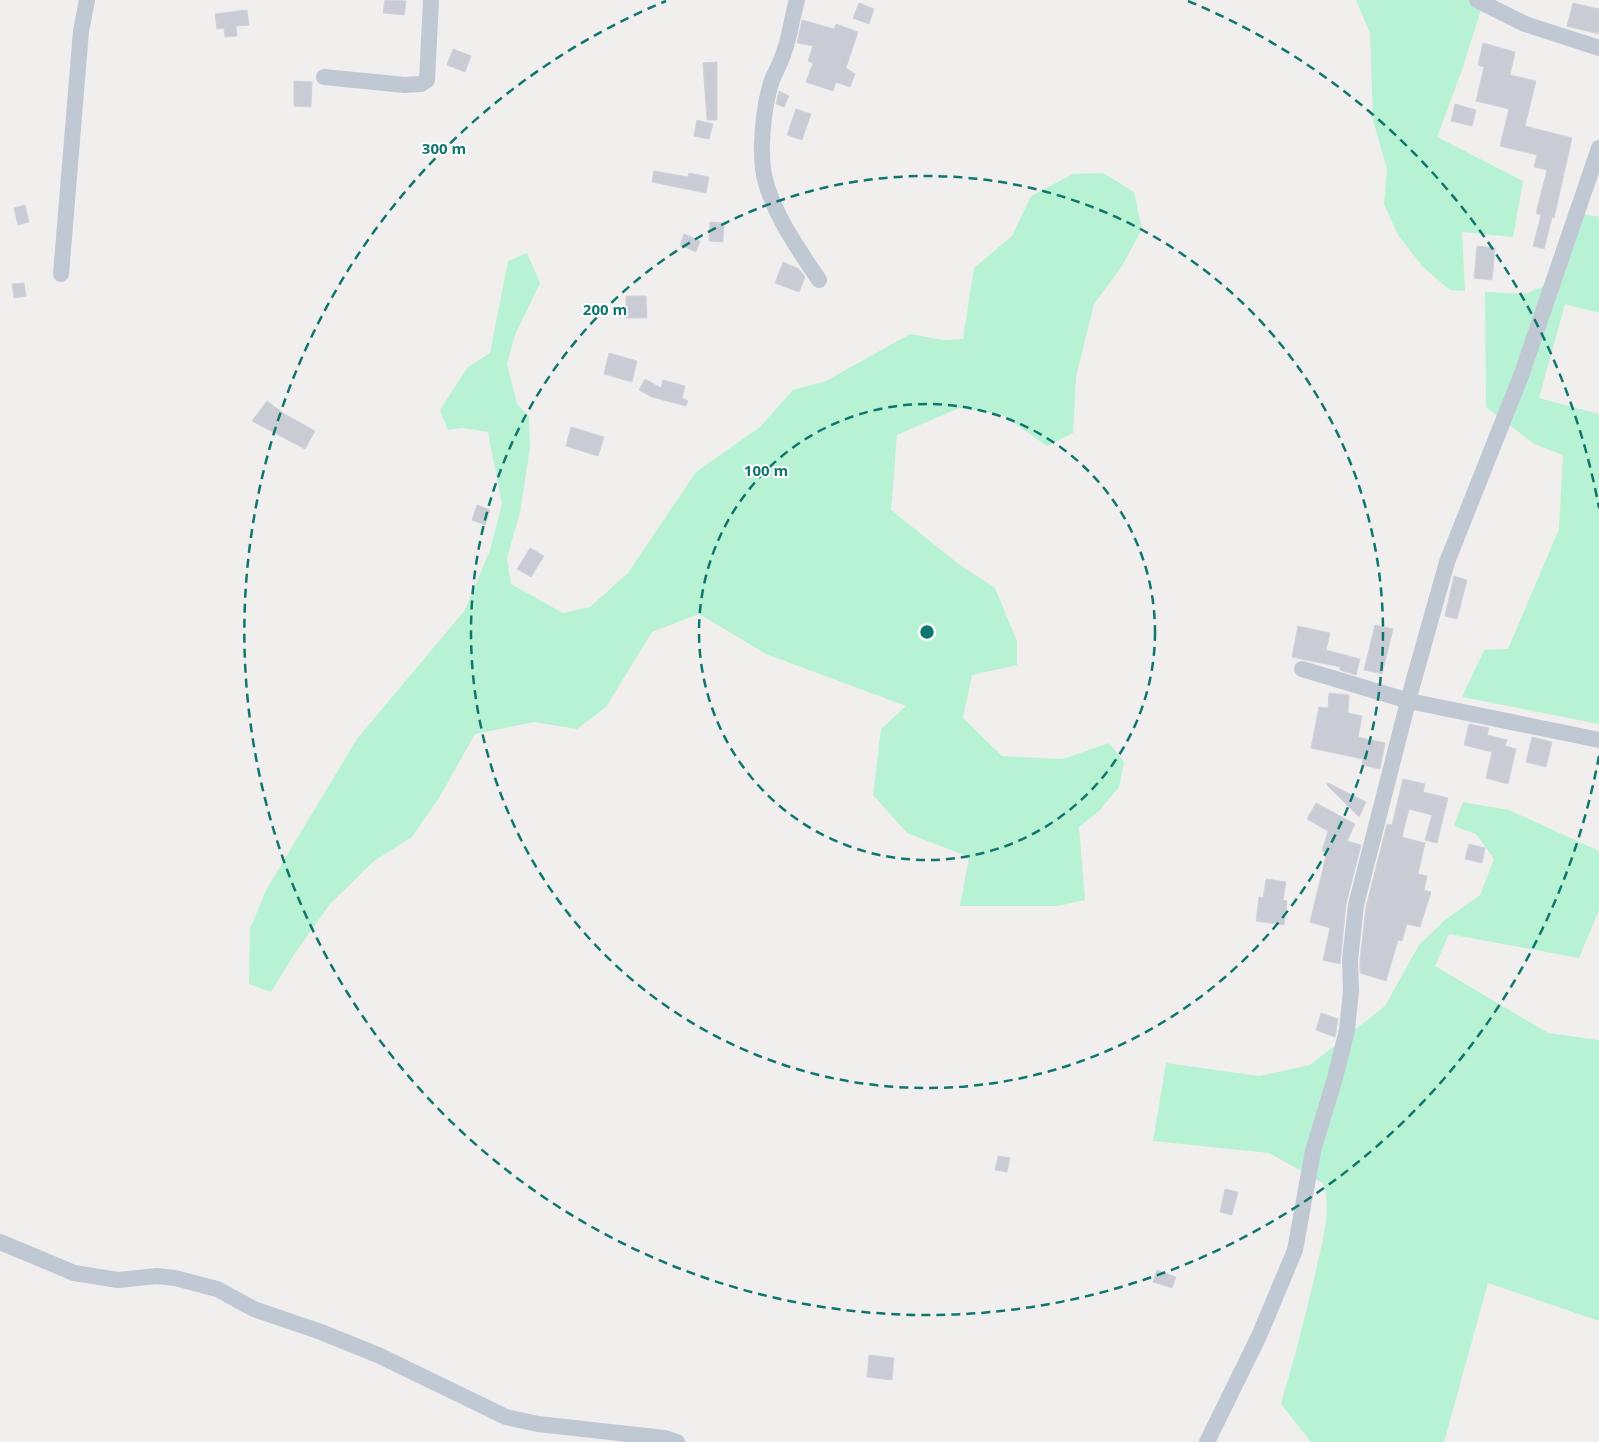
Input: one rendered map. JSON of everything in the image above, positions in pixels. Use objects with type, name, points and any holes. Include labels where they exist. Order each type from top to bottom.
[{"type":"street","points":[[61,274],[81,31],[87,0]]},
{"type":"street","points":[[324,77],[405,85],[421,84],[427,80],[431,0]]},
{"type":"street","points":[[797,0],[785,51],[772,82],[768,98],[763,151],[766,182],[776,206],[794,242],[819,280]]},
{"type":"street","points":[[1477,0],[1525,24],[1599,48]]},
{"type":"street","points":[[1207,1442],[1258,1336],[1294,1250],[1313,1151],[1347,1030],[1351,991],[1350,960],[1356,905],[1447,562],[1521,376],[1599,148]]},
{"type":"street","points":[[1302,668],[1409,701],[1599,740]]},
{"type":"street","points":[[0,1242],[74,1273],[118,1280],[157,1276],[175,1278],[218,1289],[254,1309],[321,1332],[378,1355],[506,1417],[538,1424],[664,1438],[677,1442]]},
{"type":"green space","points":[[1356,0],[1484,0],[1462,70],[1437,137],[1523,181],[1513,237],[1462,232],[1465,291],[1450,290],[1423,267],[1398,235],[1384,204],[1387,169],[1373,120],[1370,33]]},
{"type":"green space","points":[[1103,173],[1134,192],[1142,229],[1122,266],[1094,304],[1076,377],[1073,433],[1047,446],[1001,414],[959,408],[897,435],[891,510],[960,565],[995,588],[1017,641],[1017,665],[972,675],[963,718],[1002,756],[1063,759],[1109,743],[1124,762],[1119,787],[1099,811],[1079,827],[1085,900],[1058,906],[960,906],[969,857],[907,833],[873,795],[881,729],[906,706],[766,654],[699,614],[652,632],[606,707],[577,729],[534,722],[475,734],[439,798],[412,837],[374,861],[330,904],[295,953],[271,992],[249,984],[250,929],[266,890],[357,739],[465,610],[490,550],[502,504],[488,432],[463,428],[448,430],[440,410],[467,368],[490,353],[508,261],[527,253],[540,283],[515,335],[507,364],[517,404],[529,417],[530,448],[520,512],[507,558],[511,584],[563,613],[590,607],[628,573],[696,472],[760,427],[793,390],[826,381],[910,334],[943,340],[963,339],[974,268],[1012,236],[1031,196],[1073,174]]},
{"type":"green space","points":[[1569,211],[1599,217],[1599,313],[1565,304],[1539,398],[1599,414],[1599,724],[1462,697],[1484,650],[1508,649],[1559,529],[1563,455],[1534,444],[1486,407],[1485,292],[1525,294],[1549,284]]},
{"type":"green space","points":[[1463,802],[1509,810],[1599,851],[1599,910],[1579,958],[1449,934],[1435,966],[1548,1033],[1599,1040],[1599,1321],[1488,1283],[1444,1442],[1311,1442],[1281,1404],[1304,1320],[1323,1238],[1327,1204],[1323,1183],[1269,1153],[1153,1141],[1166,1063],[1259,1076],[1310,1065],[1385,1006],[1419,945],[1445,920],[1480,895],[1494,859],[1476,834],[1454,826]]},
{"type":"building","points":[[385,0],[406,1],[404,15],[383,13]]},
{"type":"building","points":[[859,3],[874,9],[869,24],[853,18]]},
{"type":"building","points":[[1573,3],[1599,9],[1599,34],[1567,26]]},
{"type":"building","points":[[247,10],[249,25],[236,26],[237,36],[225,37],[224,28],[217,29],[215,14]]},
{"type":"building","points":[[802,20],[834,29],[836,24],[858,32],[846,68],[855,74],[850,87],[836,82],[833,91],[806,82],[813,63],[808,61],[813,46],[797,43]]},
{"type":"building","points":[[1483,43],[1515,52],[1510,75],[1536,81],[1525,126],[1572,138],[1554,218],[1552,217],[1544,249],[1533,246],[1541,215],[1536,213],[1547,170],[1534,167],[1537,155],[1500,146],[1509,109],[1476,101],[1484,67],[1478,65]]},
{"type":"building","points":[[453,49],[471,56],[465,72],[447,65]]},
{"type":"building","points":[[717,62],[717,120],[707,120],[703,63]]},
{"type":"building","points":[[294,81],[312,82],[311,107],[294,106]]},
{"type":"building","points":[[779,91],[789,96],[784,107],[776,104]]},
{"type":"building","points":[[1455,104],[1476,110],[1472,126],[1451,121]]},
{"type":"building","points":[[796,109],[811,114],[802,140],[787,135]]},
{"type":"building","points":[[697,120],[713,124],[709,139],[694,136]]},
{"type":"building","points":[[654,171],[688,177],[689,173],[709,177],[706,193],[652,182]]},
{"type":"building","points":[[25,205],[29,222],[18,225],[14,208]]},
{"type":"building","points":[[710,222],[724,223],[723,242],[709,241]]},
{"type":"building","points":[[684,234],[700,241],[696,252],[680,245]]},
{"type":"building","points":[[1477,246],[1495,248],[1492,280],[1474,278]]},
{"type":"building","points":[[783,262],[799,269],[805,277],[799,292],[775,283]]},
{"type":"building","points":[[24,283],[26,296],[14,298],[12,284]]},
{"type":"building","points":[[626,296],[646,296],[647,318],[626,318]]},
{"type":"building","points":[[609,353],[637,361],[632,382],[604,374]]},
{"type":"building","points":[[645,379],[661,388],[663,380],[685,386],[682,398],[688,401],[686,406],[652,397],[639,390]]},
{"type":"building","points":[[267,401],[283,413],[315,431],[305,449],[252,421]]},
{"type":"building","points":[[571,427],[604,437],[598,456],[566,446]]},
{"type":"building","points":[[477,505],[490,510],[485,525],[472,520]]},
{"type":"building","points":[[530,548],[544,556],[531,577],[517,569]]},
{"type":"building","points":[[1454,576],[1467,580],[1457,619],[1445,616]]},
{"type":"building","points":[[1375,625],[1393,629],[1382,674],[1364,670]]},
{"type":"building","points":[[1298,626],[1330,633],[1326,650],[1360,659],[1356,675],[1340,670],[1340,667],[1292,657]]},
{"type":"building","points":[[1329,693],[1349,695],[1348,713],[1362,716],[1358,737],[1385,743],[1380,769],[1362,765],[1363,759],[1311,748],[1319,707],[1328,708]]},
{"type":"building","points":[[1469,724],[1489,728],[1487,735],[1507,740],[1505,746],[1516,749],[1508,784],[1486,778],[1492,752],[1464,745]]},
{"type":"building","points":[[1532,737],[1552,742],[1546,767],[1526,762]]},
{"type":"building","points":[[1403,779],[1425,784],[1423,792],[1448,798],[1437,843],[1425,840],[1432,815],[1409,809],[1402,837],[1425,843],[1418,874],[1427,876],[1424,890],[1431,892],[1420,927],[1407,924],[1402,941],[1398,940],[1386,981],[1360,973],[1360,960],[1366,907],[1387,824],[1392,825]]},
{"type":"building","points":[[1328,783],[1366,802],[1359,817],[1327,785]]},
{"type":"building","points":[[1316,803],[1355,824],[1347,841],[1361,845],[1346,904],[1340,964],[1323,960],[1330,928],[1310,922],[1327,852],[1322,851],[1328,831],[1307,819]]},
{"type":"building","points":[[1469,844],[1485,848],[1482,863],[1465,859]]},
{"type":"building","points":[[1266,879],[1286,882],[1283,900],[1287,901],[1284,925],[1256,921],[1259,897],[1263,898]]},
{"type":"building","points":[[1321,1013],[1338,1019],[1335,1037],[1316,1030]]},
{"type":"building","points":[[998,1156],[1010,1158],[1007,1172],[995,1170]]},
{"type":"building","points":[[1225,1189],[1238,1192],[1232,1215],[1220,1212]]},
{"type":"building","points":[[1157,1270],[1176,1277],[1172,1288],[1153,1282]]},
{"type":"building","points":[[869,1355],[894,1358],[892,1380],[867,1377]]}]
